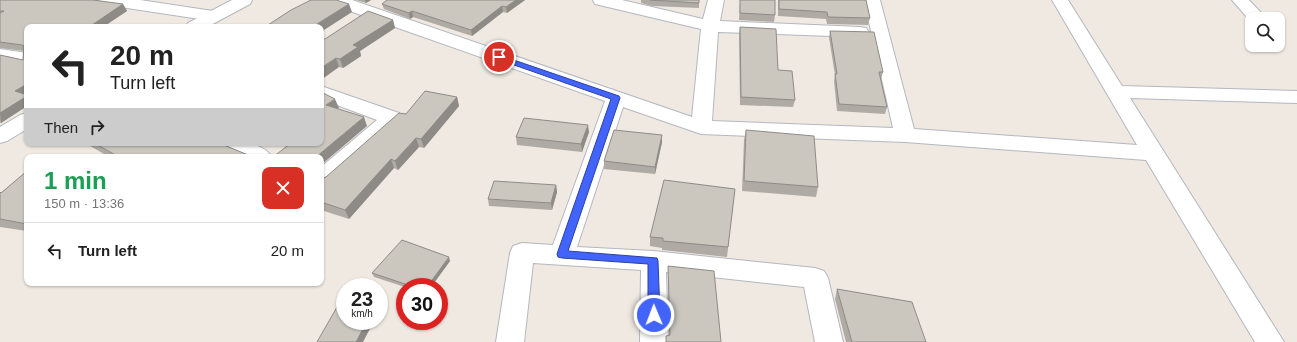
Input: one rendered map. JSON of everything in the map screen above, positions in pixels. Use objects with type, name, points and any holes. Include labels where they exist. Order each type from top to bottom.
[{"type":"street","points":[[107,0],[213,16]]},
{"type":"street","points":[[199,24],[244,0]]},
{"type":"street","points":[[336,0],[701,127],[905,135],[1153,153]]},
{"type":"street","points":[[351,23],[385,0]]},
{"type":"street","points":[[601,0],[710,26],[881,33]]},
{"type":"street","points":[[701,127],[710,26],[716,0]]},
{"type":"street","points":[[872,0],[899,105],[905,135]]},
{"type":"street","points":[[1060,0],[1270,342]]},
{"type":"street","points":[[1240,0],[1251,12]]},
{"type":"street","points":[[0,54],[24,59]]},
{"type":"street","points":[[1116,92],[1297,96]]},
{"type":"street","points":[[324,93],[392,118],[324,176]]},
{"type":"street","points":[[562,254],[616,98]]},
{"type":"street","points":[[0,136],[24,122]]},
{"type":"street","points":[[235,146],[254,154]]},
{"type":"street","points":[[510,342],[522,253],[562,254],[653,261],[815,278],[829,342]]},
{"type":"street","points":[[653,261],[654,342]]},
{"type":"building","points":[[0,0],[93,0],[123,4],[93,24],[24,24],[24,46],[0,42],[0,13],[4,11],[0,11]]},
{"type":"building","points":[[311,0],[336,0],[349,4],[317,24],[270,24],[291,10]]},
{"type":"building","points":[[387,0],[516,0],[506,7],[502,6],[471,30],[412,11],[409,13],[382,4]]},
{"type":"building","points":[[650,0],[699,0],[699,3]]},
{"type":"building","points":[[740,0],[775,0],[775,15],[740,13]]},
{"type":"building","points":[[779,0],[866,0],[870,18],[828,17],[827,12],[779,9]]},
{"type":"building","points":[[368,11],[393,20],[353,45],[358,47],[340,59],[336,58],[324,66],[325,39]]},
{"type":"building","points":[[740,27],[776,29],[778,70],[792,71],[795,100],[741,97]]},
{"type":"building","points":[[830,31],[874,32],[883,72],[879,72],[887,107],[839,104],[835,74],[837,74]]},
{"type":"building","points":[[24,46],[24,86],[15,91],[24,94],[24,98],[0,113],[0,55],[23,60]]},
{"type":"building","points":[[425,91],[457,97],[421,139],[416,138],[395,161],[391,159],[345,210],[324,203],[324,177],[399,113],[406,114]]},
{"type":"building","points":[[324,94],[335,99],[326,105],[364,117],[320,154],[277,154],[287,146],[324,146]]},
{"type":"building","points":[[524,118],[588,125],[581,144],[516,137]]},
{"type":"building","points":[[614,130],[662,135],[655,167],[604,161]]},
{"type":"building","points":[[746,130],[814,136],[818,187],[744,181]]},
{"type":"building","points":[[99,146],[226,146],[246,154],[114,154]]},
{"type":"building","points":[[24,174],[24,223],[0,219],[0,192],[1,193]]},
{"type":"building","points":[[664,180],[735,189],[728,247],[663,241],[663,238],[650,237]]},
{"type":"building","points":[[494,181],[556,185],[551,203],[488,199]]},
{"type":"building","points":[[402,240],[449,257],[434,278],[396,278],[396,281],[372,273]]},
{"type":"building","points":[[668,266],[714,271],[721,342],[666,342],[666,336],[670,335]]},
{"type":"building","points":[[837,289],[912,302],[926,342],[852,342]]},
{"type":"building","points":[[336,309],[336,330],[362,330],[356,342],[317,342]]},
{"type":"route","points":[[499,57],[616,98],[562,254],[653,261],[654,315]]}]
